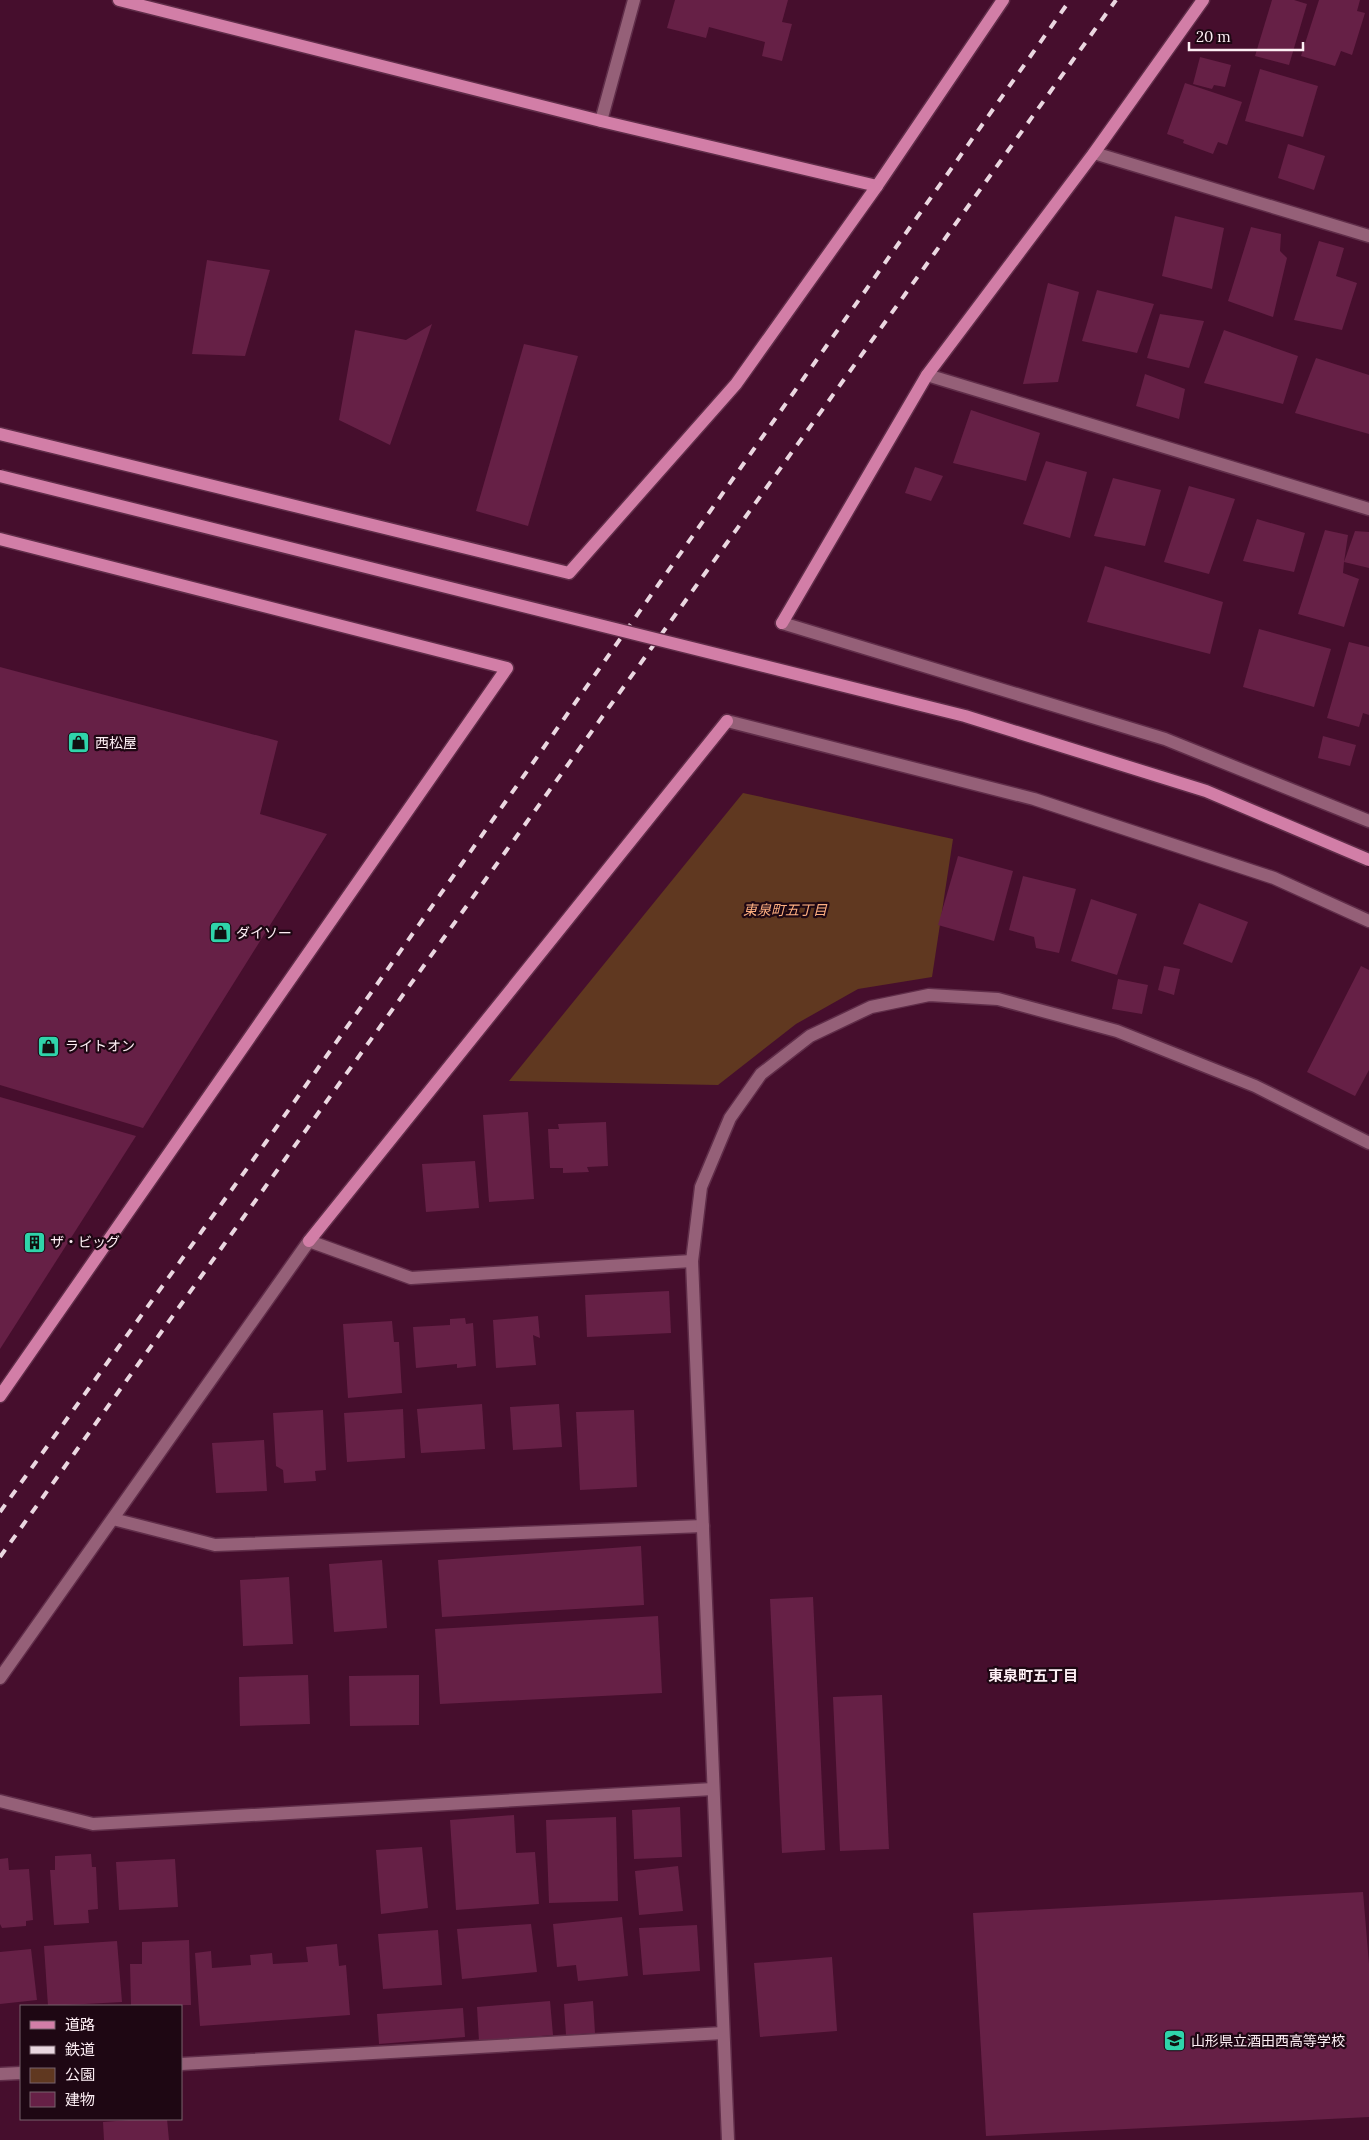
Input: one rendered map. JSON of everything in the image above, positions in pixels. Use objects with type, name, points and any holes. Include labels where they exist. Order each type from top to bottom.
[{"type":"street","points":[[119,0],[602,121],[877,186]]},
{"type":"street","points":[[602,121],[634,0]]},
{"type":"street","points":[[0,434],[569,573],[736,384],[877,186],[1003,0]]},
{"type":"street","points":[[1203,0],[1094,152],[927,375],[782,623],[1165,739],[1369,821]]},
{"type":"street","points":[[1094,152],[1369,236]]},
{"type":"street","points":[[927,375],[1369,509]]},
{"type":"street","points":[[0,476],[965,716],[1206,791],[1369,860]]},
{"type":"street","points":[[0,539],[507,668],[0,1396]]},
{"type":"street","points":[[0,1678],[309,1241],[727,721],[1034,799],[1274,878],[1369,921]]},
{"type":"street","points":[[728,2140],[692,1261],[701,1186],[730,1118],[762,1074],[810,1036],[871,1007],[929,995],[998,999],[1117,1031],[1255,1086],[1369,1143]]},
{"type":"street","points":[[309,1241],[411,1278],[692,1261]]},
{"type":"street","points":[[113,1519],[215,1545],[703,1526]]},
{"type":"street","points":[[0,1802],[93,1824],[713,1789]]},
{"type":"street","points":[[182,2064],[723,2033]]},
{"type":"street","points":[[0,2074],[20,2073]]},
{"type":"green space","name":"東泉町五丁目","points":[[743,793],[953,839],[932,977],[858,989],[796,1024],[718,1085],[509,1081]]},
{"type":"building","points":[[675,0],[788,0],[782,22],[792,24],[782,61],[762,56],[765,42],[709,27],[706,38],[667,28]]},
{"type":"building","points":[[1272,0],[1294,0],[1307,4],[1289,65],[1255,56]]},
{"type":"building","points":[[1319,0],[1360,0],[1357,11],[1365,13],[1352,55],[1341,51],[1335,66],[1301,56]]},
{"type":"building","points":[[1200,57],[1231,65],[1225,87],[1214,85],[1212,89],[1193,84]]},
{"type":"building","points":[[1260,69],[1318,86],[1303,137],[1245,121]]},
{"type":"building","points":[[1185,83],[1242,102],[1227,145],[1218,142],[1213,154],[1183,143],[1184,140],[1167,134]]},
{"type":"building","points":[[1288,144],[1325,156],[1314,190],[1278,178]]},
{"type":"building","points":[[1175,216],[1224,228],[1212,289],[1162,276]]},
{"type":"building","points":[[1251,227],[1281,234],[1280,251],[1287,258],[1273,317],[1228,301]]},
{"type":"building","points":[[1319,241],[1344,248],[1336,276],[1357,283],[1342,330],[1294,320]]},
{"type":"building","points":[[207,260],[270,270],[245,356],[192,354]]},
{"type":"building","points":[[1048,283],[1079,292],[1058,382],[1023,384]]},
{"type":"building","points":[[1097,290],[1154,304],[1137,353],[1082,341]]},
{"type":"building","points":[[1160,314],[1204,321],[1189,368],[1147,358]]},
{"type":"building","points":[[432,324],[390,445],[339,420],[355,330],[406,340]]},
{"type":"building","points":[[1224,330],[1298,356],[1283,404],[1204,383]]},
{"type":"building","points":[[524,344],[578,356],[528,526],[476,511]]},
{"type":"building","points":[[1316,358],[1369,375],[1369,434],[1295,413]]},
{"type":"building","points":[[1145,374],[1185,389],[1179,419],[1136,406]]},
{"type":"building","points":[[971,410],[1040,433],[1026,481],[953,463]]},
{"type":"building","points":[[1046,461],[1087,472],[1070,538],[1023,524]]},
{"type":"building","points":[[915,467],[943,476],[931,501],[905,493]]},
{"type":"building","points":[[1113,478],[1161,490],[1145,546],[1094,536]]},
{"type":"building","points":[[1189,486],[1235,499],[1209,574],[1164,562]]},
{"type":"building","points":[[1257,519],[1305,533],[1294,572],[1243,561]]},
{"type":"building","points":[[1325,530],[1348,535],[1343,573],[1359,579],[1344,627],[1298,614]]},
{"type":"building","points":[[1355,531],[1369,532],[1369,568],[1344,562]]},
{"type":"building","points":[[1105,566],[1223,602],[1210,654],[1087,622]]},
{"type":"building","points":[[1259,629],[1331,649],[1314,707],[1243,687]]},
{"type":"building","points":[[1349,642],[1369,647],[1369,715],[1363,713],[1359,727],[1327,718]]},
{"type":"building","points":[[0,667],[278,741],[260,814],[327,834],[143,1128],[0,1085]]},
{"type":"building","points":[[1323,736],[1356,745],[1350,766],[1318,758]]},
{"type":"building","points":[[958,856],[1013,871],[994,941],[938,925]]},
{"type":"building","points":[[1023,876],[1076,889],[1059,953],[1036,948],[1034,937],[1009,930]]},
{"type":"building","points":[[1091,899],[1137,914],[1117,975],[1071,961]]},
{"type":"building","points":[[1199,903],[1248,922],[1232,963],[1183,944]]},
{"type":"building","points":[[1164,966],[1180,969],[1174,995],[1158,990]]},
{"type":"building","points":[[1361,966],[1369,970],[1369,1070],[1355,1096],[1307,1072]]},
{"type":"building","points":[[1118,979],[1148,985],[1142,1014],[1112,1009]]},
{"type":"building","name":"ザ・ビッグ","points":[[0,1097],[136,1136],[0,1349]]},
{"type":"building","points":[[528,1112],[534,1199],[489,1202],[483,1115]]},
{"type":"building","points":[[606,1122],[608,1166],[587,1167],[589,1172],[563,1173],[563,1168],[550,1168],[548,1129],[559,1129],[558,1124]]},
{"type":"building","points":[[475,1161],[479,1208],[426,1212],[422,1164]]},
{"type":"building","points":[[669,1291],[671,1333],[587,1337],[585,1295]]},
{"type":"building","points":[[538,1316],[540,1338],[533,1335],[536,1365],[496,1368],[493,1320]]},
{"type":"building","points":[[465,1318],[466,1324],[473,1323],[476,1366],[457,1368],[457,1364],[416,1368],[413,1327],[450,1325],[450,1319]]},
{"type":"building","points":[[392,1321],[394,1342],[399,1342],[402,1393],[348,1398],[343,1324]]},
{"type":"building","points":[[482,1404],[485,1449],[421,1453],[417,1409]]},
{"type":"building","points":[[559,1404],[562,1447],[513,1450],[510,1407]]},
{"type":"building","points":[[403,1409],[405,1458],[347,1462],[344,1413]]},
{"type":"building","points":[[323,1410],[326,1470],[315,1471],[316,1481],[284,1483],[283,1470],[276,1466],[273,1413]]},
{"type":"building","points":[[634,1410],[637,1487],[580,1490],[576,1412]]},
{"type":"building","points":[[264,1440],[267,1491],[216,1493],[212,1443]]},
{"type":"building","points":[[641,1546],[644,1605],[442,1617],[438,1560]]},
{"type":"building","points":[[382,1560],[387,1628],[334,1632],[329,1564]]},
{"type":"building","points":[[289,1577],[293,1644],[243,1646],[240,1580]]},
{"type":"building","points":[[813,1597],[825,1850],[782,1853],[770,1599]]},
{"type":"building","points":[[658,1616],[662,1693],[440,1704],[435,1629]]},
{"type":"building","points":[[308,1675],[310,1724],[240,1726],[239,1677]]},
{"type":"building","points":[[419,1675],[419,1725],[350,1726],[349,1676]]},
{"type":"building","points":[[882,1695],[889,1849],[840,1851],[833,1697]]},
{"type":"building","points":[[680,1807],[682,1857],[634,1859],[632,1810]]},
{"type":"building","points":[[514,1815],[516,1853],[535,1852],[539,1904],[456,1910],[450,1820]]},
{"type":"building","points":[[616,1817],[618,1901],[549,1903],[546,1820]]},
{"type":"building","points":[[422,1847],[428,1908],[381,1914],[376,1850]]},
{"type":"building","points":[[91,1854],[92,1867],[96,1867],[98,1909],[88,1910],[89,1923],[54,1925],[50,1870],[55,1870],[55,1856]]},
{"type":"building","points":[[8,1858],[9,1870],[29,1869],[33,1920],[26,1921],[26,1926],[2,1928],[0,1924],[0,1859]]},
{"type":"building","points":[[175,1859],[178,1907],[119,1910],[116,1862]]},
{"type":"building","points":[[678,1866],[683,1911],[639,1915],[635,1871]]},
{"type":"building","name":"山形県立酒田西高等学校","points":[[1363,1892],[1369,1964],[1369,2117],[986,2136],[973,1913]]},
{"type":"building","points":[[622,1917],[628,1976],[578,1981],[576,1965],[557,1967],[553,1924]]},
{"type":"building","points":[[531,1924],[537,1972],[462,1979],[457,1929]]},
{"type":"building","points":[[697,1925],[700,1971],[643,1975],[639,1928]]},
{"type":"building","points":[[438,1930],[442,1985],[383,1989],[378,1934]]},
{"type":"building","points":[[189,1940],[191,2005],[131,2005],[130,1964],[142,1964],[142,1942]]},
{"type":"building","points":[[117,1941],[122,2002],[48,2005],[44,1946]]},
{"type":"building","points":[[337,1944],[339,1966],[346,1965],[350,2015],[200,2026],[195,1953],[211,1951],[212,1968],[251,1965],[250,1955],[272,1953],[273,1964],[308,1962],[306,1947]]},
{"type":"building","points":[[31,1949],[37,2000],[0,2004],[0,1952]]},
{"type":"building","points":[[832,1957],[837,2031],[760,2037],[754,1963]]},
{"type":"building","points":[[550,2001],[553,2035],[479,2041],[477,2007]]},
{"type":"building","points":[[593,2001],[595,2033],[566,2035],[564,2004]]},
{"type":"building","points":[[463,2008],[465,2037],[379,2044],[377,2014]]},
{"type":"building","points":[[167,2120],[169,2140],[104,2140],[103,2122]]},
{"type":"railway","points":[[0,1512],[266,1142],[1070,0]]},
{"type":"railway","points":[[0,1557],[1116,0]]},
{"type":"place","name":"西松屋","points":[[79,743]]},
{"type":"place","name":"ダイソー","points":[[220,933]]},
{"type":"place","name":"ライトオン","points":[[49,1046]]},
{"type":"place","name":"ザ・ビッグ","points":[[34,1242]]},
{"type":"place","name":"山形県立酒田西高等学校","points":[[1175,2041]]},
{"type":"district","name":"東泉町五丁目","points":[[1033,1675]]}]
